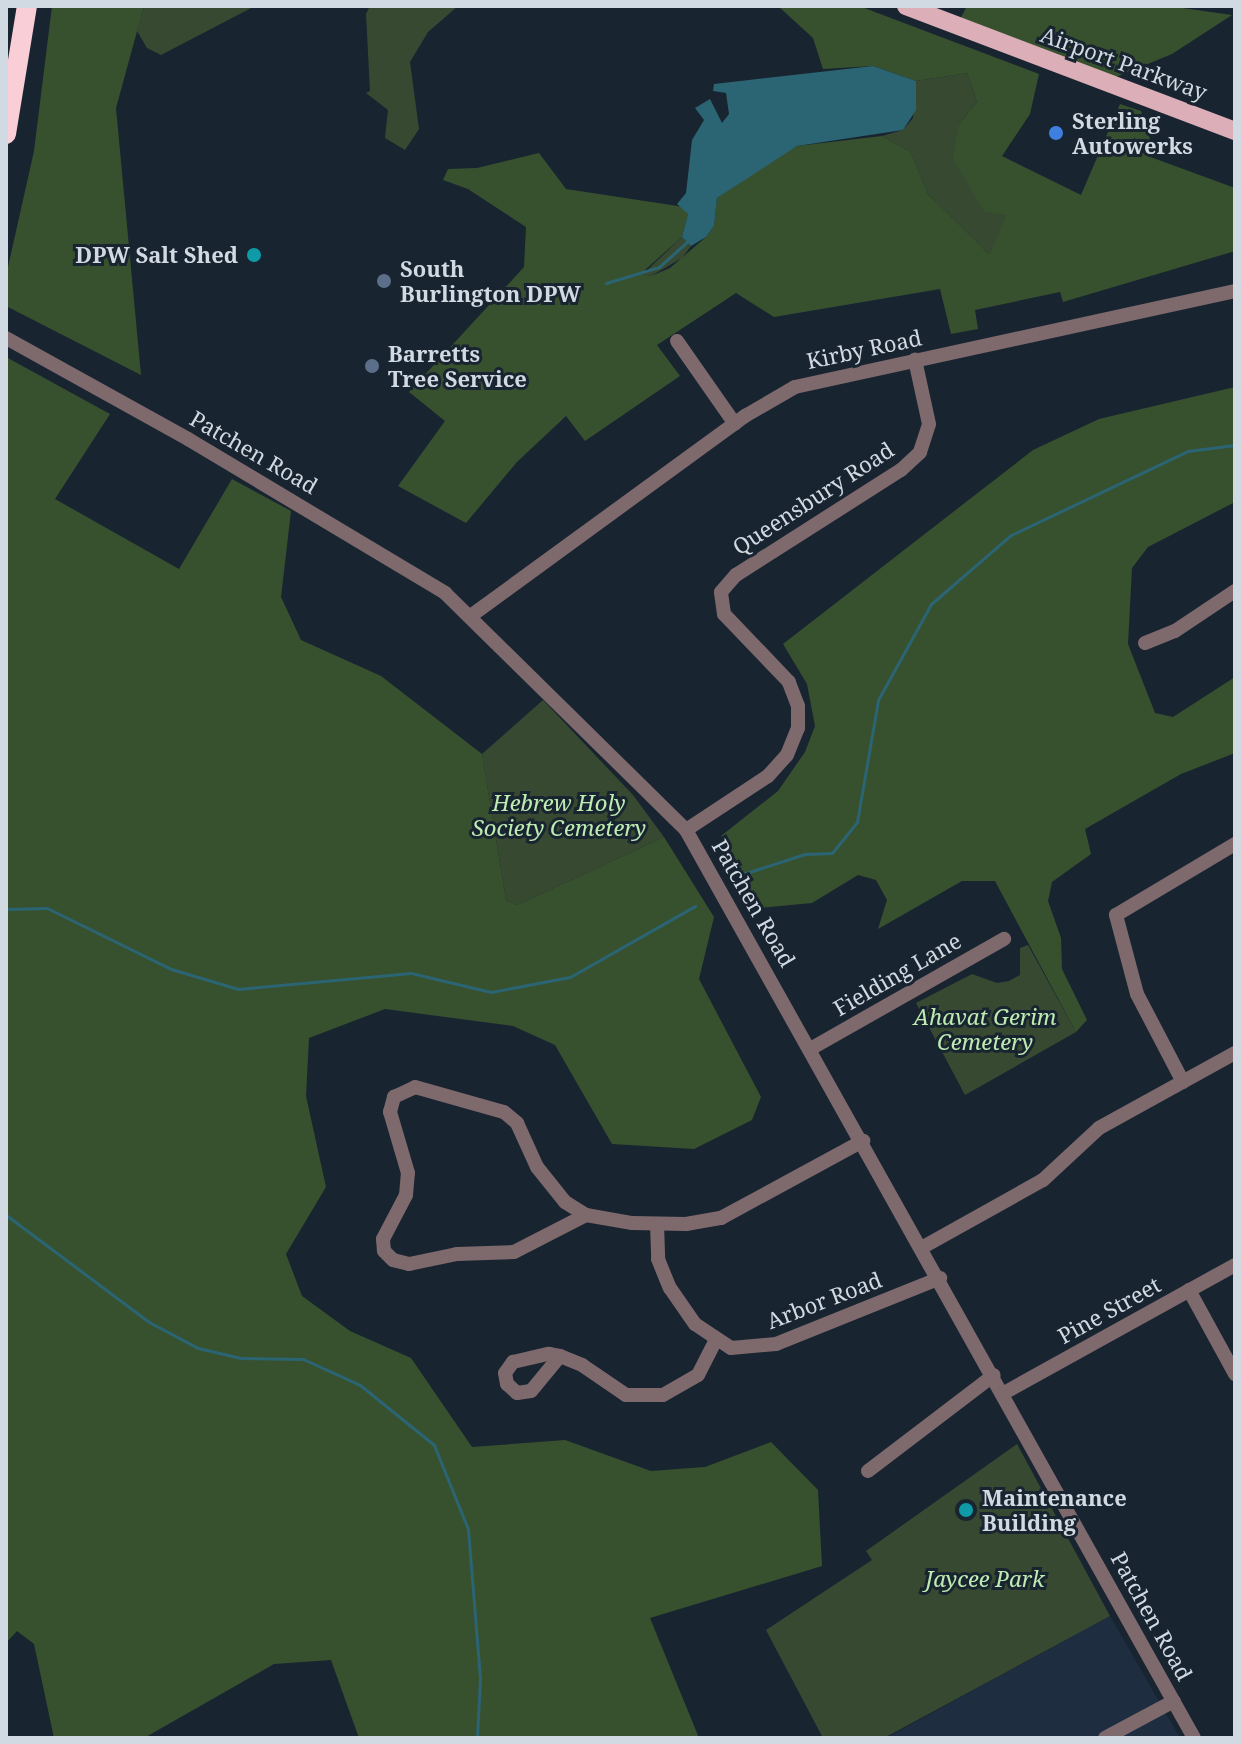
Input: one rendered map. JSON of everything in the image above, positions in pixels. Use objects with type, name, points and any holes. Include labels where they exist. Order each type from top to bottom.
[{"type":"highway","points":[[6,134],[27,6]]},
{"type":"main road","name":"Airport Parkway","points":[[906,6],[1235,131]]},
{"type":"street","name":"Kirby Road","points":[[472,615],[735,424],[813,381],[1235,291]]},
{"type":"street","name":"Patchen Road","points":[[11,340],[385,553],[472,615],[686,830],[812,1048],[1194,1738]]},
{"type":"street","points":[[677,341],[735,424]]},
{"type":"street","name":"Queensbury Road","points":[[686,830],[768,776],[787,755],[798,728],[798,706],[789,682],[724,614],[721,592],[736,575],[901,470],[920,452],[929,424],[915,360]]},
{"type":"street","points":[[1145,643],[1175,631],[1235,591]]},
{"type":"street","points":[[1183,1082],[1137,994],[1116,915],[1235,844]]},
{"type":"street","name":"Fielding Lane","points":[[812,1048],[1004,939]]},
{"type":"street","points":[[923,1247],[1043,1180],[1099,1128],[1235,1053]]},
{"type":"street","points":[[586,1215],[514,1252],[457,1254],[409,1264],[393,1260],[384,1251],[383,1239],[406,1195],[408,1173],[390,1112],[394,1097],[415,1087],[509,1115],[549,1184],[586,1215],[657,1224],[721,1218],[863,1141]]},
{"type":"street","points":[[560,1356],[621,1393],[652,1397],[691,1382],[715,1341],[688,1315],[664,1276],[656,1250],[657,1224]]},
{"type":"street","name":"Pine Street","points":[[1004,1393],[1235,1265]]},
{"type":"street","name":"Arbor Road","points":[[715,1341],[741,1349],[764,1347],[940,1278]]},
{"type":"street","points":[[1189,1290],[1235,1374]]},
{"type":"street","points":[[868,1471],[994,1375]]},
{"type":"street","points":[[1105,1738],[1174,1701]]},
{"type":"shaded area","points":[[873,66],[916,81],[916,110],[903,130],[797,146],[717,198],[714,226],[706,237],[691,246],[682,237],[688,214],[677,204],[686,193],[692,140],[704,120],[695,108],[710,99],[722,123],[729,114],[726,93],[713,91],[714,84]]},
{"type":"shaded area","points":[[1110,1616],[1180,1738],[886,1738]]},
{"type":"green space","points":[[52,6],[144,6],[116,108],[141,375],[6,306],[6,276],[34,151]]},
{"type":"green space","points":[[144,6],[255,6],[161,55],[147,48],[137,31]]},
{"type":"green space","points":[[370,6],[458,6],[428,32],[410,62],[419,129],[405,150],[385,138],[388,110],[366,93],[370,91],[366,14]]},
{"type":"green space","points":[[778,6],[859,6],[1039,74],[1030,114],[1002,156],[1081,195],[1120,104],[1141,111],[1150,139],[1145,155],[1235,188],[1235,251],[1063,302],[1060,292],[975,310],[978,329],[951,334],[940,289],[774,317],[736,293],[657,345],[680,376],[585,441],[566,416],[517,462],[466,523],[398,486],[445,421],[409,392],[524,267],[526,227],[468,189],[443,180],[448,169],[477,168],[539,153],[566,189],[684,207],[688,214],[682,237],[646,269],[643,274],[651,276],[670,268],[706,237],[714,226],[717,198],[764,165],[797,146],[882,136],[911,152],[928,194],[989,254],[1007,215],[984,211],[953,158],[959,124],[977,102],[967,73],[916,81],[873,66],[823,69],[813,38]]},
{"type":"green space","points":[[967,6],[1168,6],[1232,15],[1172,54],[1116,77],[959,21]]},
{"type":"green space","points":[[967,73],[977,102],[959,124],[1008,215],[989,254],[928,194],[911,152],[882,136],[903,130],[913,118],[916,81]]},
{"type":"green space","points":[[682,237],[691,246],[682,258],[651,276],[643,274]]},
{"type":"green space","points":[[6,357],[110,414],[55,499],[179,569],[232,479],[291,511],[281,597],[301,640],[381,676],[482,754],[506,900],[517,905],[664,837],[714,917],[699,979],[761,1097],[752,1120],[694,1149],[612,1144],[555,1045],[513,1026],[385,1009],[309,1038],[306,1096],[326,1187],[286,1254],[302,1296],[350,1331],[411,1358],[472,1447],[565,1440],[651,1471],[705,1467],[771,1442],[818,1490],[822,1566],[650,1618],[699,1738],[359,1738],[331,1660],[274,1664],[144,1738],[54,1738],[34,1644],[17,1631],[6,1643]]},
{"type":"green space","points":[[1235,387],[1235,502],[1148,547],[1132,568],[1128,644],[1155,713],[1173,717],[1235,677],[1235,753],[1181,774],[1085,829],[1091,854],[1052,882],[1048,901],[1061,938],[1062,969],[1087,1020],[1076,1032],[995,881],[962,881],[878,929],[887,900],[876,880],[858,875],[812,903],[759,908],[721,836],[778,791],[805,752],[815,726],[807,684],[783,644],[1033,450],[1099,419]]},
{"type":"green space","name":"Hebrew Holy Society Cemetery","points":[[543,700],[633,795],[664,837],[517,905],[506,900],[482,754]]},
{"type":"green space","name":"Ahavat Gerim Cemetery","points":[[1028,945],[1076,1032],[965,1095],[916,1003],[972,974],[997,983],[1009,981],[1020,975],[1020,948]]},
{"type":"green space","name":"Jaycee Park","points":[[1017,1444],[1110,1616],[884,1738],[823,1738],[766,1630],[872,1560],[866,1551]]},
{"type":"waterway","points":[[606,283],[659,267],[687,242]]},
{"type":"waterway","points":[[743,874],[805,854],[832,853],[857,822],[878,700],[931,604],[1011,535],[1188,451],[1235,445]]},
{"type":"waterway","points":[[6,909],[47,908],[171,969],[238,989],[411,973],[491,992],[570,977],[695,906]]},
{"type":"waterway","points":[[6,1215],[149,1322],[198,1348],[241,1358],[303,1359],[360,1385],[434,1445],[468,1529],[480,1678],[477,1738]]},
{"type":"place","name":"Sterling Autowerks","points":[[1056,133]]},
{"type":"place","name":"DPW Salt Shed","points":[[254,255]]},
{"type":"place","name":"South Burlington DPW","points":[[384,281]]},
{"type":"place","name":"Barretts Tree Service","points":[[372,366]]},
{"type":"place","name":"Maintenance Building","points":[[966,1510]]}]
